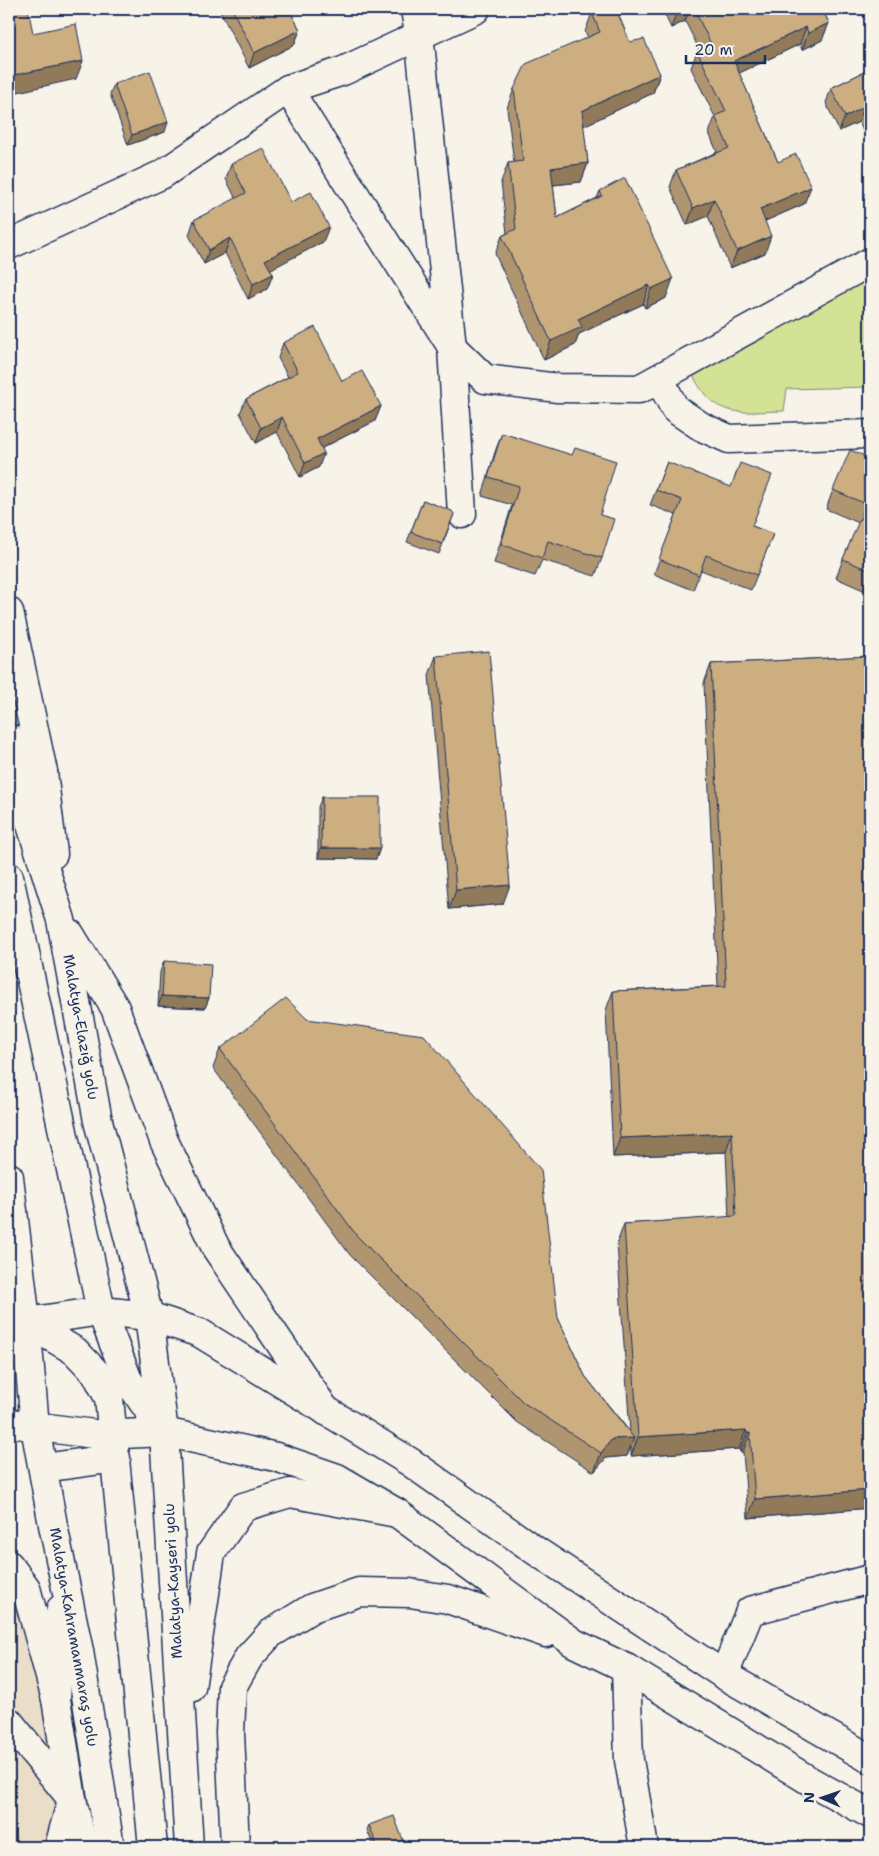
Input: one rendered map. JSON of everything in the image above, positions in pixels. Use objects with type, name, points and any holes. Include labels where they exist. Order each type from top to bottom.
[{"type":"main road","points":[[9,245],[163,174],[288,88],[342,71],[417,22],[476,9]]},
{"type":"main road","points":[[417,22],[452,347],[462,514]]},
{"type":"main road","points":[[288,88],[452,347],[485,379],[558,388],[639,389],[660,380],[675,409],[702,427],[729,439],[870,434]]},
{"type":"main road","points":[[639,389],[870,262]]},
{"type":"main road","points":[[9,612],[43,772],[61,920],[116,1008],[164,1141],[216,1248],[326,1411]]},
{"type":"main road","name":"Malatya-Elazığ yolu","points":[[9,738],[26,809],[61,920],[98,1121],[149,1316]]},
{"type":"main road","points":[[9,877],[101,1311],[128,1380],[164,1432]]},
{"type":"main road","points":[[9,1177],[17,1323],[35,1428]]},
{"type":"main road","points":[[95,1283],[138,1274]]},
{"type":"main road","points":[[17,1323],[101,1311],[149,1316],[200,1334],[410,1462],[536,1551],[724,1675],[870,1759]]},
{"type":"main road","name":"Malatya-Kayseri yolu","points":[[149,1316],[164,1432],[190,1847]]},
{"type":"main road","points":[[17,1323],[75,1351],[96,1373],[109,1398],[153,1847]]},
{"type":"main road","points":[[9,1423],[35,1428],[102,1435],[115,1446]]},
{"type":"main road","name":"Malatya-Kahramanmaraş yolu","points":[[35,1428],[79,1651],[110,1847]]},
{"type":"main road","points":[[43,1468],[164,1432],[276,1457],[337,1478],[397,1513],[574,1643]]},
{"type":"main road","points":[[183,1742],[211,1553],[243,1507],[290,1493],[397,1513]]},
{"type":"main road","points":[[9,1565],[26,1588],[56,1699],[72,1799],[83,1847]]},
{"type":"main road","points":[[56,1699],[63,1573]]},
{"type":"main road","points":[[724,1675],[750,1611],[870,1580]]},
{"type":"main road","points":[[235,1847],[230,1733],[232,1687],[249,1657],[270,1634],[312,1608],[359,1592],[410,1593],[448,1599],[574,1643],[626,1668],[810,1781],[870,1814]]},
{"type":"main road","points":[[626,1668],[629,1760],[644,1847]]},
{"type":"main road","points":[[9,1722],[72,1799]]},
{"type":"main road","points":[[59,1847],[72,1799]]},
{"type":"shaded area","points":[[9,1581],[15,1589],[47,1699],[76,1847],[9,1847]]},
{"type":"green space","points":[[870,265],[870,387],[787,389],[784,411],[739,412],[727,410],[717,405],[708,397],[690,369]]},
{"type":"building","points":[[9,9],[28,9],[33,33],[76,24],[83,61],[9,76]]},
{"type":"building","points":[[232,9],[289,9],[300,30],[254,53]]},
{"type":"building","points":[[603,9],[616,9],[630,42],[644,39],[660,74],[582,111],[588,163],[551,168],[557,218],[602,196],[600,191],[625,178],[673,279],[651,289],[649,285],[578,319],[582,327],[551,341],[502,236],[516,229],[508,163],[523,161],[514,89],[526,64],[600,32],[592,13]]},
{"type":"building","points":[[694,9],[822,9],[829,23],[808,33],[806,27],[734,61],[778,162],[796,154],[811,187],[760,209],[771,236],[737,251],[714,199],[693,208],[676,170],[729,148],[715,116],[726,111],[697,51],[711,44]]},
{"type":"building","points":[[870,69],[870,120],[864,107],[845,117],[831,88]]},
{"type":"building","points":[[150,71],[168,122],[132,135],[114,84]]},
{"type":"building","points":[[263,148],[291,202],[311,192],[329,227],[265,260],[273,274],[253,284],[230,238],[209,250],[194,220],[246,193],[231,164]]},
{"type":"building","points":[[315,327],[342,381],[362,371],[381,406],[317,439],[324,453],[305,463],[282,417],[261,428],[246,399],[298,372],[283,343]]},
{"type":"building","points":[[502,433],[572,455],[575,448],[616,461],[600,515],[614,519],[602,558],[548,541],[542,558],[501,544],[519,486],[488,477]]},
{"type":"building","points":[[850,450],[870,458],[870,571],[843,559],[866,504],[833,490]]},
{"type":"building","points":[[667,462],[731,487],[740,463],[772,475],[752,526],[773,534],[757,575],[706,555],[699,575],[659,559],[682,500],[656,490]]},
{"type":"building","points":[[423,500],[452,511],[454,514],[442,544],[411,532]]},
{"type":"building","points":[[489,651],[510,885],[456,890],[436,656]]},
{"type":"building","points":[[870,656],[870,1490],[755,1499],[750,1433],[747,1433],[746,1430],[638,1437],[624,1224],[736,1216],[732,1133],[620,1138],[613,991],[726,986],[711,664]]},
{"type":"building","points":[[322,797],[380,797],[380,848],[321,848]]},
{"type":"building","points":[[164,961],[211,964],[209,998],[162,996]]},
{"type":"building","points":[[286,998],[307,1019],[424,1035],[541,1170],[558,1318],[585,1376],[634,1438],[612,1439],[601,1453],[524,1403],[357,1236],[220,1049]]},
{"type":"building","points":[[394,1816],[403,1840],[386,1847],[378,1847],[369,1825]]}]
